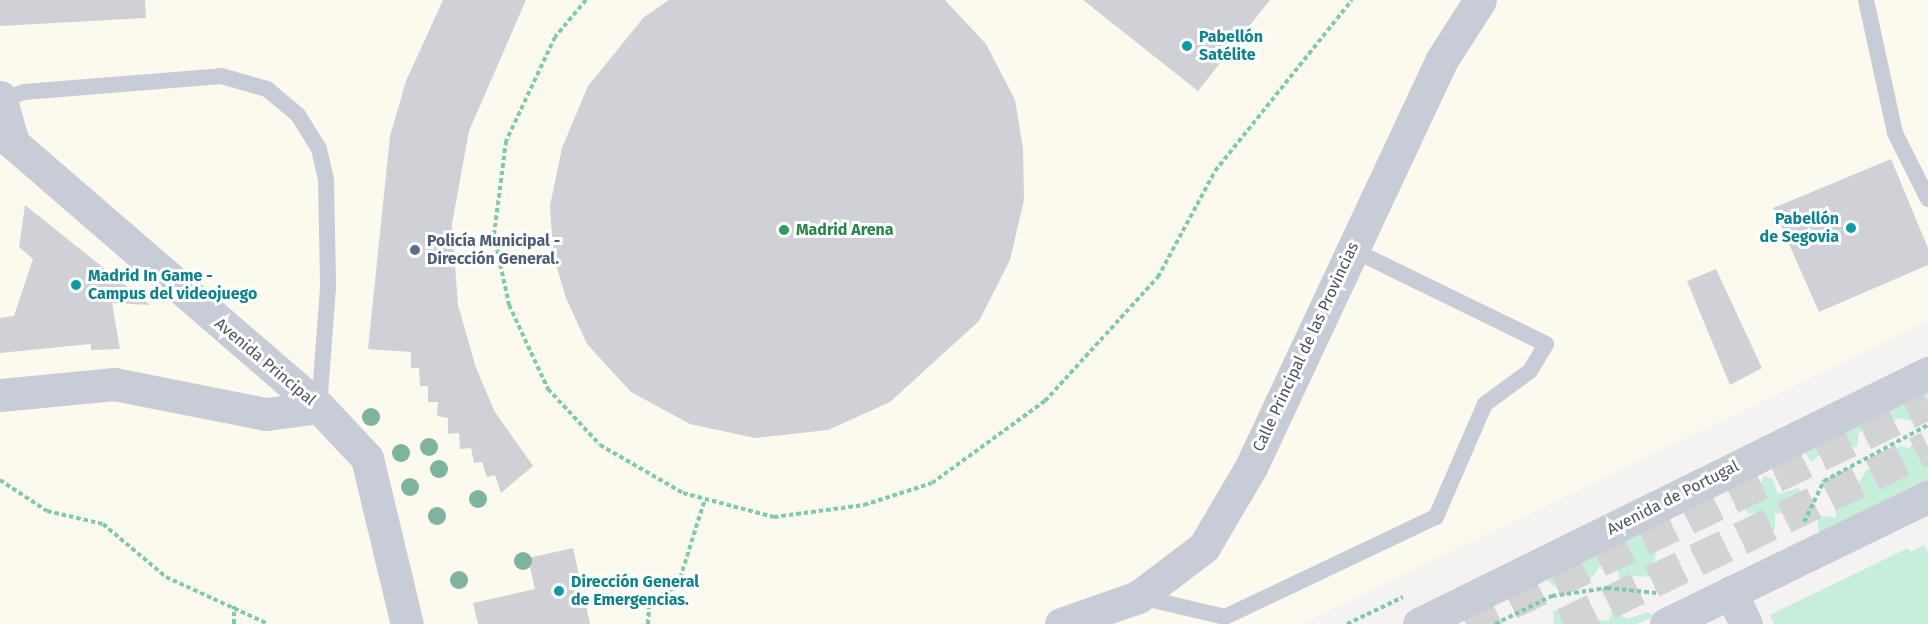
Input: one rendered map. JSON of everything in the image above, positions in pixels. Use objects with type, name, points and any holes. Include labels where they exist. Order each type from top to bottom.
[{"type":"street","name":"Calle Principal de las Provincias","points":[[1061,624],[1138,597],[1204,547],[1251,467],[1351,249],[1441,61],[1480,0]]},
{"type":"street","name":"Avenida Principal","points":[[2,98],[6,138],[319,407],[367,458],[407,624]]},
{"type":"street","name":"Avenida de Portugal","points":[[1419,624],[1928,373]]},
{"type":"street","points":[[0,395],[114,384],[266,414],[319,407]]},
{"type":"street","points":[[1665,624],[1928,497]]},
{"type":"street","points":[[1731,592],[1746,624]]},
{"type":"lane","points":[[1866,0],[1895,133],[1928,199]]},
{"type":"lane","points":[[2,98],[24,92],[221,76],[267,89],[298,116],[319,148],[326,179],[328,288],[319,407]]},
{"type":"lane","points":[[1138,597],[1225,617],[1436,517],[1485,404],[1530,371],[1546,344],[1351,249]]},
{"type":"path","points":[[586,0],[555,37],[506,141],[494,235],[509,305],[548,389],[600,445],[683,493],[774,517],[864,505],[932,483],[1045,401],[1158,277],[1215,171],[1353,0]]},
{"type":"path","points":[[1797,526],[1807,520],[1824,481],[1928,425]]},
{"type":"path","points":[[0,480],[47,511],[103,524],[166,578],[234,606],[268,624]]},
{"type":"path","points":[[648,624],[649,603],[678,585],[705,499]]},
{"type":"path","points":[[1494,624],[1552,596],[1607,588],[1657,593],[1667,588]]},
{"type":"path","points":[[234,606],[234,624]]},
{"type":"shaded area","points":[[0,0],[1928,0],[1928,321],[1301,624],[0,624]]},
{"type":"green space","points":[[1928,385],[1928,406],[1916,422],[1898,418],[1888,425],[1875,419],[1859,433],[1857,447],[1826,448],[1812,462],[1800,447]]},
{"type":"green space","points":[[1920,438],[1928,447],[1928,482],[1819,534],[1817,515],[1835,518],[1840,494],[1855,490],[1867,469],[1886,469],[1899,446],[1909,448]]},
{"type":"green space","points":[[1764,476],[1772,479],[1778,494],[1798,488],[1802,493],[1800,499],[1785,502],[1789,512],[1775,514],[1775,530],[1760,535],[1752,527],[1756,513],[1747,513],[1744,503],[1752,496],[1749,488],[1759,488]]},
{"type":"green space","points":[[1661,521],[1668,530],[1657,542],[1653,577],[1634,576],[1621,583],[1617,568],[1601,565],[1588,582],[1584,576],[1566,574],[1554,586],[1540,574]]},
{"type":"green space","points":[[1924,545],[1928,553],[1928,624],[1774,624],[1770,615],[1908,548],[1910,552]]},
{"type":"green space","points":[[1585,609],[1602,621],[1609,620],[1612,610],[1627,619],[1648,612],[1655,616],[1637,624],[1554,624],[1553,611]]},
{"type":"building","points":[[0,0],[145,0],[146,18],[0,26]]},
{"type":"building","name":"Policía Municipal - Dirección General.","points":[[443,0],[526,0],[469,131],[452,224],[458,305],[476,368],[495,412],[533,466],[501,493],[495,475],[487,477],[482,462],[474,463],[471,448],[460,449],[459,433],[448,434],[448,418],[437,416],[438,402],[428,402],[428,386],[420,386],[419,368],[411,368],[411,352],[368,349],[390,136],[406,81]]},
{"type":"building","name":"Madrid Arena","points":[[669,0],[945,0],[986,44],[1015,100],[1023,148],[1024,200],[1010,260],[979,321],[890,402],[828,430],[755,438],[690,424],[631,392],[587,344],[566,298],[553,254],[550,206],[562,148],[588,86],[644,17]]},
{"type":"building","name":"Pabellón Satélite","points":[[1083,0],[1270,0],[1198,91]]},
{"type":"building","name":"Pabellón de Segovia","points":[[1891,159],[1928,248],[1928,265],[1819,312],[1773,208]]},
{"type":"building","name":"Madrid In Game - Campus del videojuego","points":[[25,205],[150,305],[112,303],[120,349],[91,350],[91,344],[0,353],[0,318],[14,316],[33,259],[19,247]]},
{"type":"building","points":[[1716,269],[1762,368],[1730,385],[1687,281]]},
{"type":"building","name":"Dirección General de Emergencias.","points":[[573,548],[590,624],[478,624],[473,603],[535,589],[528,558]]},
{"type":"tunnel","points":[[1466,624],[1928,403]]},
{"type":"tunnel","points":[[1564,624],[1928,447]]},
{"type":"place","name":"Pabellón Satélite","points":[[1187,46]]},
{"type":"place","name":"Pabellón de Segovia","points":[[1851,228]]},
{"type":"place","name":"Madrid Arena","points":[[784,230]]},
{"type":"place","name":"Policía Municipal - Dirección General.","points":[[415,250]]},
{"type":"place","name":"Madrid In Game - Campus del videojuego","points":[[76,285]]},
{"type":"place","name":"Dirección General de Emergencias.","points":[[559,591]]}]
